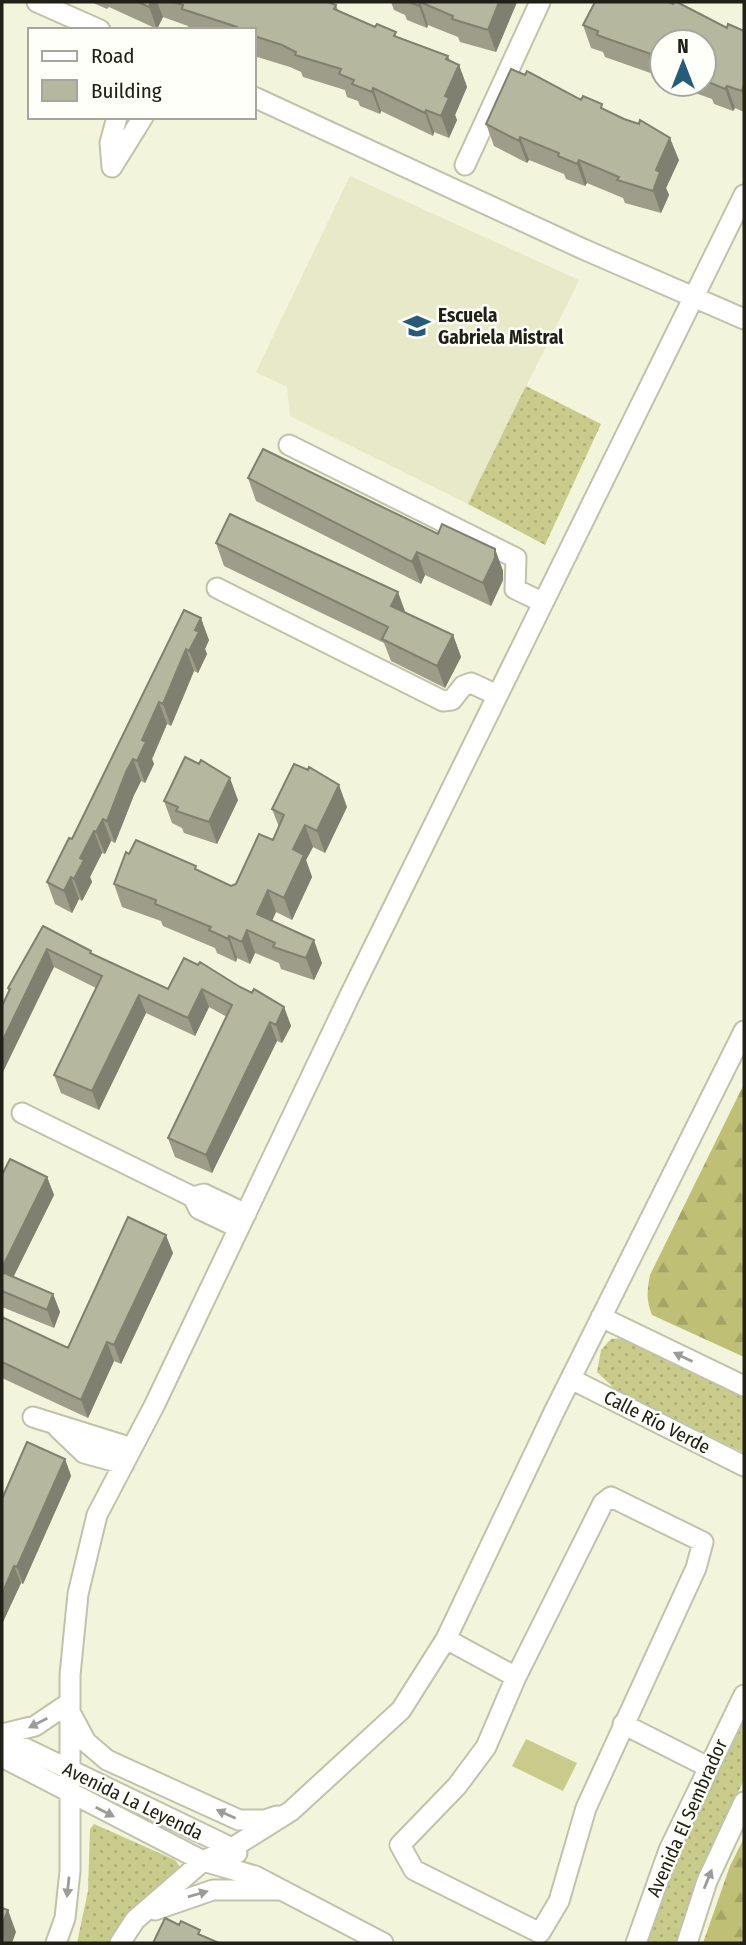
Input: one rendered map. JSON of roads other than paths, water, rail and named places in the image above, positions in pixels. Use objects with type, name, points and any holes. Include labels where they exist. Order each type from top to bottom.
[{"type":"street","points":[[37,2],[96,28]]},
{"type":"street","points":[[465,165],[540,2]]},
{"type":"street","points":[[256,98],[583,249],[744,319]]},
{"type":"street","points":[[116,119],[110,143],[112,167],[142,119]]},
{"type":"street","points":[[56,1943],[65,1918],[70,1871],[69,1708],[78,1594],[97,1514],[128,1456],[542,602],[744,195]]},
{"type":"street","points":[[289,445],[516,558],[515,589],[542,602]]},
{"type":"street","points":[[217,588],[443,701],[452,701],[463,686],[471,683],[497,695]]},
{"type":"street","points":[[120,1943],[135,1920],[203,1861],[232,1848],[291,1811],[401,1710],[446,1639],[570,1379],[744,1031]]},
{"type":"street","points":[[22,1113],[192,1197],[204,1194],[243,1221]]},
{"type":"street","points":[[601,1317],[744,1387]]},
{"type":"street","name":"Calle Río Verde","points":[[570,1379],[744,1466]]},
{"type":"street","points":[[33,1417],[57,1427],[92,1434],[128,1456]]},
{"type":"street","points":[[611,1497],[703,1542],[696,1568],[586,1808],[559,1901],[540,1933],[414,1870],[400,1844],[457,1786],[486,1747],[516,1677],[603,1503],[611,1497]]},
{"type":"street","points":[[446,1639],[516,1677]]},
{"type":"street","name":"Avenida El Sembrador","points":[[636,1943],[668,1850],[744,1696]]},
{"type":"street","points":[[2,1735],[35,1726],[69,1708]]},
{"type":"street","points":[[69,1708],[86,1742],[107,1760],[239,1820],[265,1820],[291,1811]]},
{"type":"street","points":[[623,1724],[708,1767]]},
{"type":"street","name":"Avenida La Leyenda","points":[[2,1735],[232,1848],[255,1876]]},
{"type":"street","name":"Avenida La Leyenda","points":[[2,1757],[203,1861],[255,1876],[383,1943]]},
{"type":"street","points":[[687,1943],[707,1881],[744,1802]]},
{"type":"street","points":[[135,1920],[173,1901],[213,1890],[279,1890]]},
{"type":"place","name":"Escuela Gabriela Mistral","points":[[417,326]]}]
